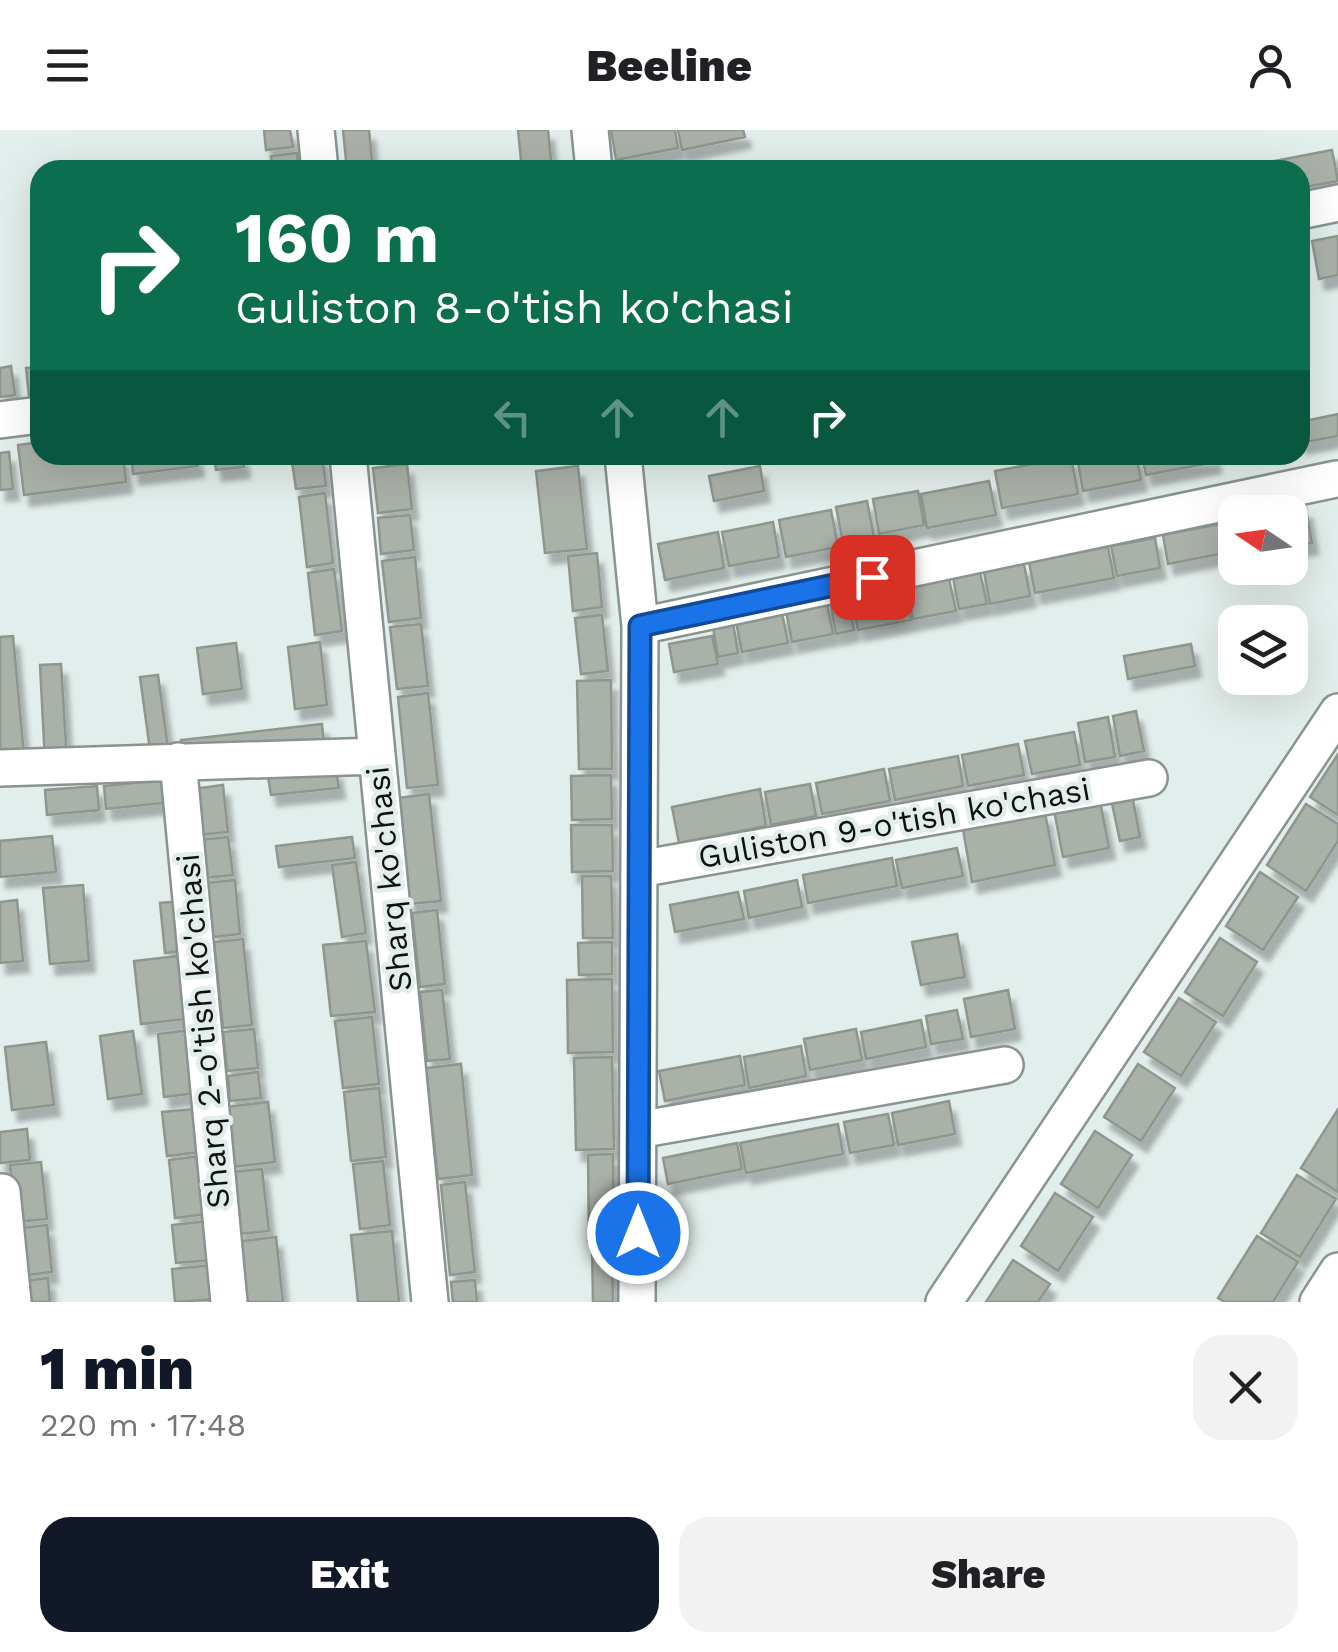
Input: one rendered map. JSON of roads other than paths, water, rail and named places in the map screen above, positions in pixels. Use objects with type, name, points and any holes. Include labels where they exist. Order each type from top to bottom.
[{"type":"street","points":[[316,130],[319,160]]},
{"type":"street","points":[[590,130],[593,160]]},
{"type":"street","points":[[1310,209],[1338,203]]},
{"type":"street","points":[[0,420],[30,417]]},
{"type":"street","name":"Sharq ko'chasi","points":[[349,465],[430,1302]]},
{"type":"street","points":[[624,465],[640,626],[637,1302]]},
{"type":"street","points":[[640,626],[1336,479]]},
{"type":"street","points":[[944,1302],[1338,712]]},
{"type":"street","points":[[0,768],[377,756]]},
{"type":"street","name":"Sharq 2-o'tish ko'chasi","points":[[178,760],[228,1302]]},
{"type":"street","name":"Guliston 9-o'tish ko'chasi","points":[[639,869],[1149,778]]},
{"type":"street","points":[[638,1130],[1005,1065]]},
{"type":"street","points":[[2,1192],[13,1302]]},
{"type":"street","points":[[1318,1302],[1338,1271]]}]
